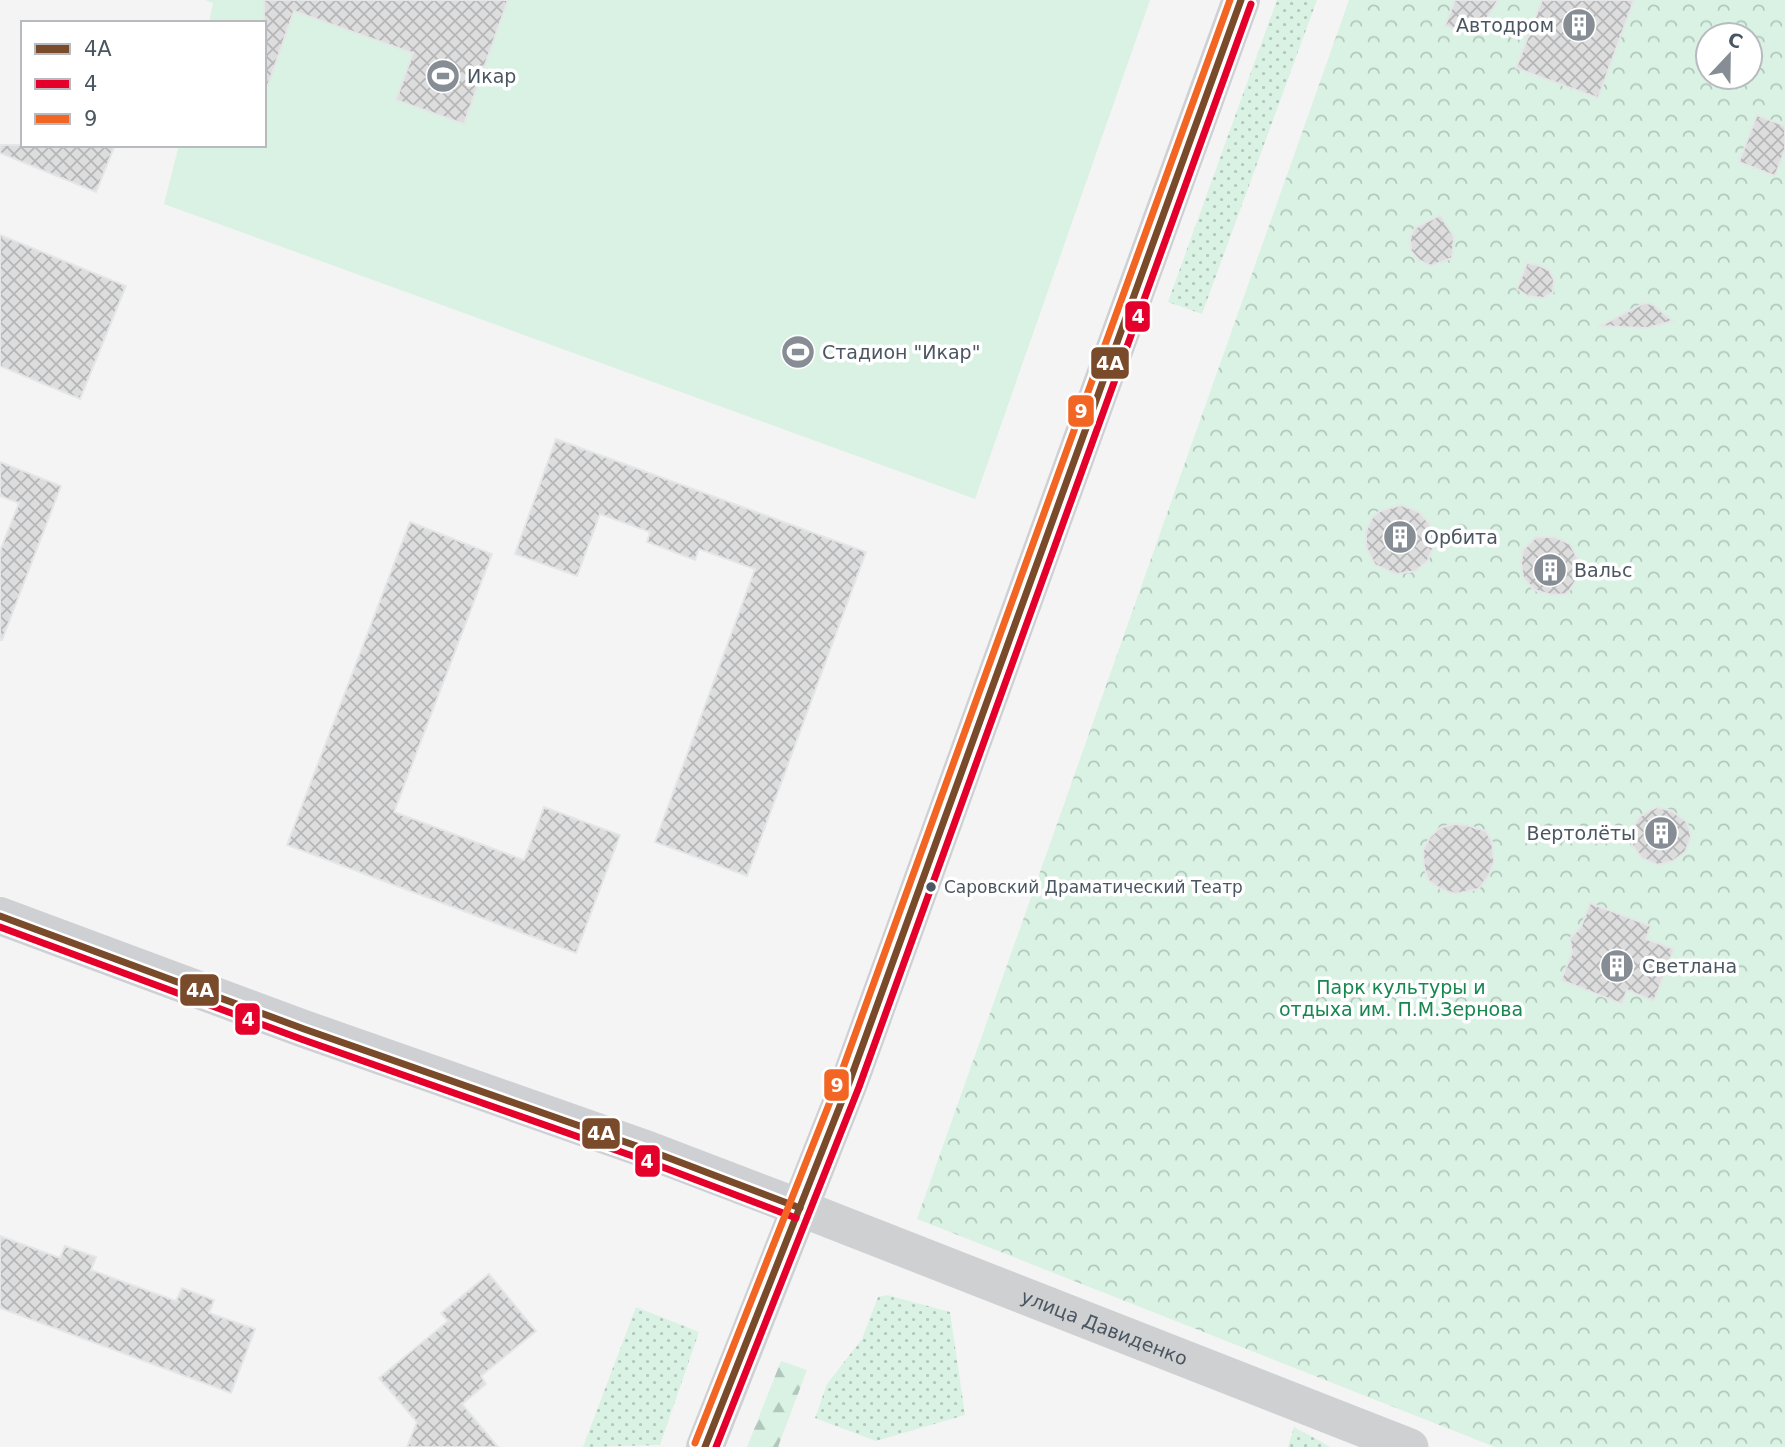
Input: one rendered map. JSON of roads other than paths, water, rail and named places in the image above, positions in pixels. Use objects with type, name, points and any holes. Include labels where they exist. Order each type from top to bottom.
[{"type":"main road","points":[[705,1447],[849,1083],[1241,0]]},
{"type":"main road","points":[[0,916],[304,1029],[648,1150],[800,1208]]},
{"type":"street","name":"улица Давиденко","points":[[800,1208],[1410,1447]]},
{"type":"place","name":"Автодром","points":[[1579,25]]},
{"type":"place","name":"Икар","points":[[443,76]]},
{"type":"place","name":"Стадион \"Икар\"","points":[[798,352]]},
{"type":"place","name":"Орбита","points":[[1400,537]]},
{"type":"place","name":"Вальс","points":[[1550,570]]},
{"type":"place","name":"Вертолёты","points":[[1661,833]]},
{"type":"place","name":"Саровский Драматический Театр","points":[[931,887]]},
{"type":"place","name":"Светлана","points":[[1617,966]]},
{"type":"park label","name":"Парк культуры и отдыха им. П.М.Зернова","points":[[1401,998]]}]
